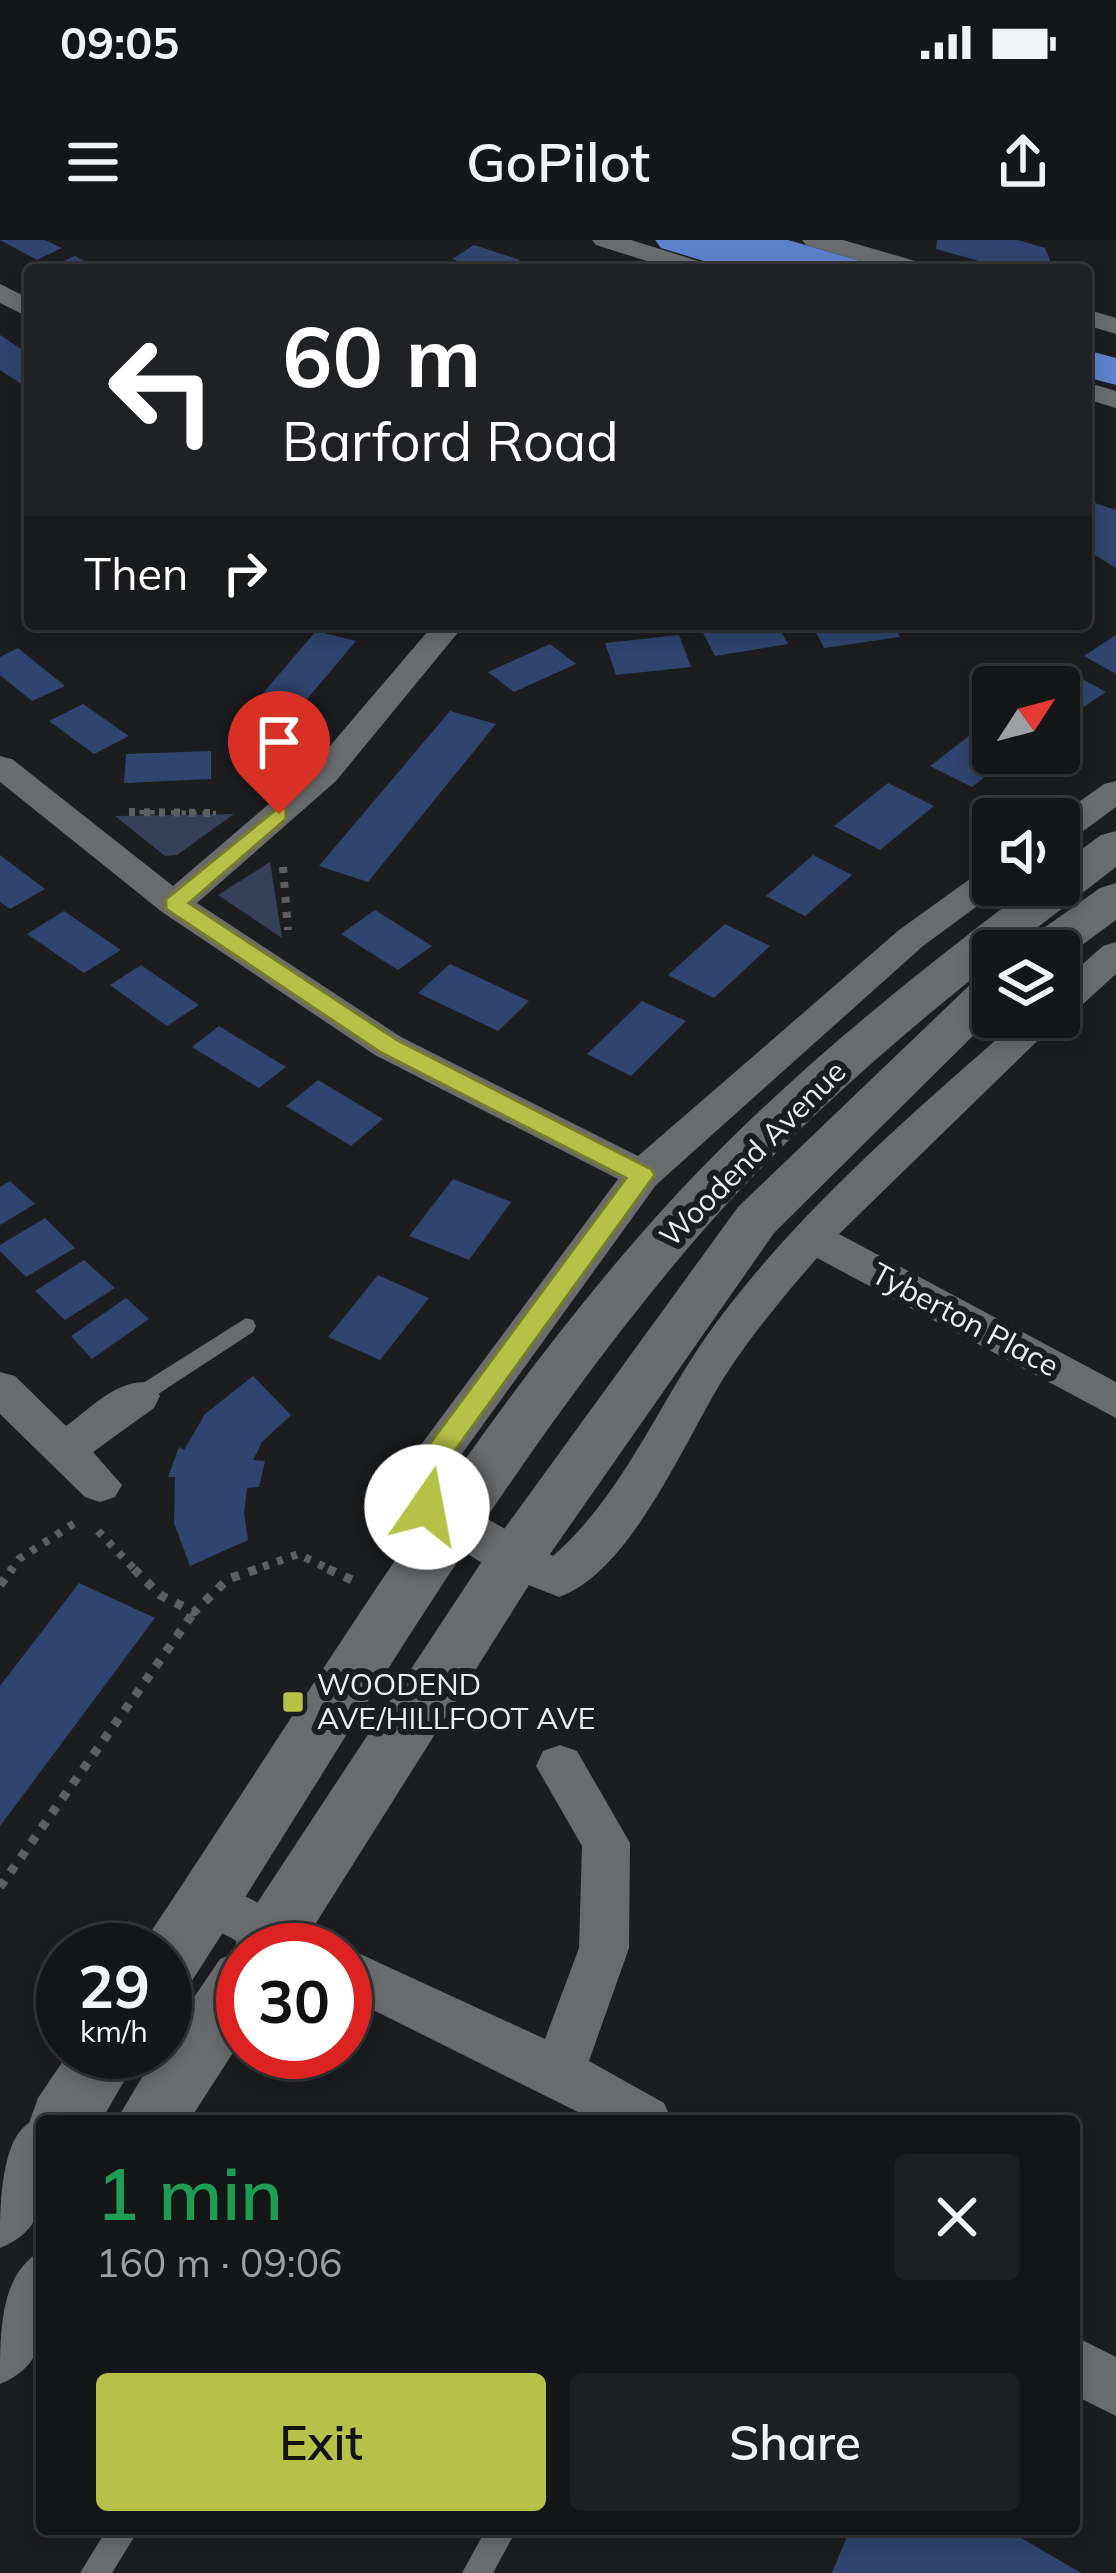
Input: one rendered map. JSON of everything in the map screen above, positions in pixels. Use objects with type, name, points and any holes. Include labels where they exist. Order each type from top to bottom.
[{"type":"highway","points":[[675,240],[756,264]]},
{"type":"highway","points":[[745,240],[827,264]]},
{"type":"street","points":[[605,240],[683,264]]},
{"type":"street","points":[[815,240],[899,264]]},
{"type":"street","points":[[174,904],[324,774],[445,630]]},
{"type":"street","points":[[0,766],[174,904],[388,1046],[642,1175]]},
{"type":"street","points":[[1080,817],[1116,791]]},
{"type":"street","name":"Woodend Avenue","points":[[192,1925],[453,1525],[610,1305],[695,1206],[801,1097],[959,962],[1116,845]]},
{"type":"street","name":"Woodend Avenue","points":[[453,1525],[427,1507],[421,1477],[642,1175],[911,938],[972,894]]},
{"type":"street","points":[[1072,930],[1116,898]]},
{"type":"street","points":[[1080,986],[1116,954]]},
{"type":"street","name":"Woodend Avenue","points":[[288,1923],[514,1560],[756,1220],[972,1009]]},
{"type":"street","points":[[453,1525],[514,1560],[559,1578],[594,1551],[732,1334],[878,1166],[1022,1038]]},
{"type":"street","name":"Tyberton Place","points":[[814,1239],[1116,1402]]},
{"type":"street","points":[[0,1388],[64,1450],[93,1501]]},
{"type":"street","points":[[64,1450],[139,1396]]},
{"type":"street","points":[[559,2072],[604,1948],[606,1843],[560,1766]]},
{"type":"street","points":[[208,1900],[234,1923]]},
{"type":"street","points":[[372,1984],[559,2072],[635,2115]]},
{"type":"street","name":"Woodend Avenue","points":[[154,2115],[216,2028]]},
{"type":"street","points":[[66,2115],[90,2079]]},
{"type":"street","points":[[0,2214],[36,2160]]},
{"type":"street","points":[[0,2348],[36,2293]]},
{"type":"street","points":[[1080,2367],[1116,2388]]},
{"type":"lane","points":[[139,1396],[246,1326]]},
{"type":"lane","points":[[95,2573],[120,2535]]},
{"type":"lane","points":[[477,2573],[499,2535]]},
{"type":"path","points":[[0,1585],[19,1559],[93,1501],[160,1595],[194,1612]]},
{"type":"path","points":[[0,1887],[194,1612],[228,1579],[298,1554],[401,1604]]},
{"type":"shaded area","points":[[234,814],[177,855],[165,856],[115,816]]},
{"type":"shaded area","points":[[270,862],[282,938],[218,895]]},
{"type":"building","points":[[0,240],[45,240],[62,248],[37,260]]},
{"type":"building","points":[[937,240],[1018,240],[1045,248],[1051,263],[990,264],[936,249]]},
{"type":"building","points":[[474,245],[520,260],[466,264],[452,259]]},
{"type":"building","points":[[75,256],[90,264],[57,264]]},
{"type":"building","points":[[0,335],[24,351],[24,385],[0,370]]},
{"type":"building","points":[[1092,502],[1116,510],[1116,568],[1092,553]]},
{"type":"building","points":[[780,630],[788,644],[715,656],[702,631]]},
{"type":"building","points":[[815,630],[896,630],[900,637],[824,648]]},
{"type":"building","points":[[316,631],[356,641],[275,737],[235,726]]},
{"type":"building","points":[[679,635],[691,667],[616,675],[605,643]]},
{"type":"building","points":[[1116,635],[1116,674],[1084,656]]},
{"type":"building","points":[[550,644],[576,664],[514,692],[488,672]]},
{"type":"building","points":[[18,648],[65,686],[32,701],[0,675],[0,657]]},
{"type":"building","points":[[1080,678],[1106,692],[1080,709]]},
{"type":"building","points":[[83,704],[129,736],[94,754],[49,721]]},
{"type":"building","points":[[450,711],[496,724],[368,882],[319,866]]},
{"type":"building","points":[[972,734],[972,774],[988,774],[972,787],[930,766]]},
{"type":"building","points":[[211,751],[211,779],[124,783],[126,754]]},
{"type":"building","points":[[888,783],[934,806],[880,850],[834,826]]},
{"type":"building","points":[[0,855],[45,889],[10,909],[0,902]]},
{"type":"building","points":[[813,855],[852,875],[805,916],[766,896]]},
{"type":"building","points":[[375,910],[432,946],[398,970],[341,934]]},
{"type":"building","points":[[64,911],[121,950],[84,973],[27,934]]},
{"type":"building","points":[[725,924],[770,946],[714,998],[668,975]]},
{"type":"building","points":[[450,964],[529,1001],[498,1031],[418,993]]},
{"type":"building","points":[[141,965],[199,1005],[167,1026],[110,985]]},
{"type":"building","points":[[642,1001],[686,1021],[631,1076],[587,1054]]},
{"type":"building","points":[[219,1026],[286,1067],[259,1088],[192,1047]]},
{"type":"building","points":[[318,1080],[383,1119],[351,1146],[286,1106]]},
{"type":"building","points":[[453,1179],[511,1202],[469,1260],[409,1236]]},
{"type":"building","points":[[10,1181],[35,1204],[0,1225],[0,1187]]},
{"type":"building","points":[[45,1218],[75,1248],[26,1277],[0,1251],[0,1245]]},
{"type":"building","points":[[84,1260],[115,1288],[65,1320],[35,1291]]},
{"type":"building","points":[[378,1275],[429,1298],[380,1360],[328,1337]]},
{"type":"building","points":[[126,1298],[149,1319],[92,1359],[71,1336]]},
{"type":"building","points":[[253,1376],[291,1415],[262,1442],[253,1460],[265,1461],[259,1487],[247,1488],[248,1540],[190,1566],[174,1523],[175,1477],[168,1477],[179,1447],[184,1450],[205,1414]]},
{"type":"building","points":[[79,1583],[155,1618],[0,1826],[0,1686]]},
{"type":"building","points":[[848,2535],[1016,2535],[1081,2573],[832,2573]]},
{"type":"place","name":"WOODEND AVE/HILLFOOT AVE","points":[[293,1702]]},
{"type":"route","points":[[279,814],[174,904],[388,1046],[642,1175],[421,1477],[427,1507]]}]
